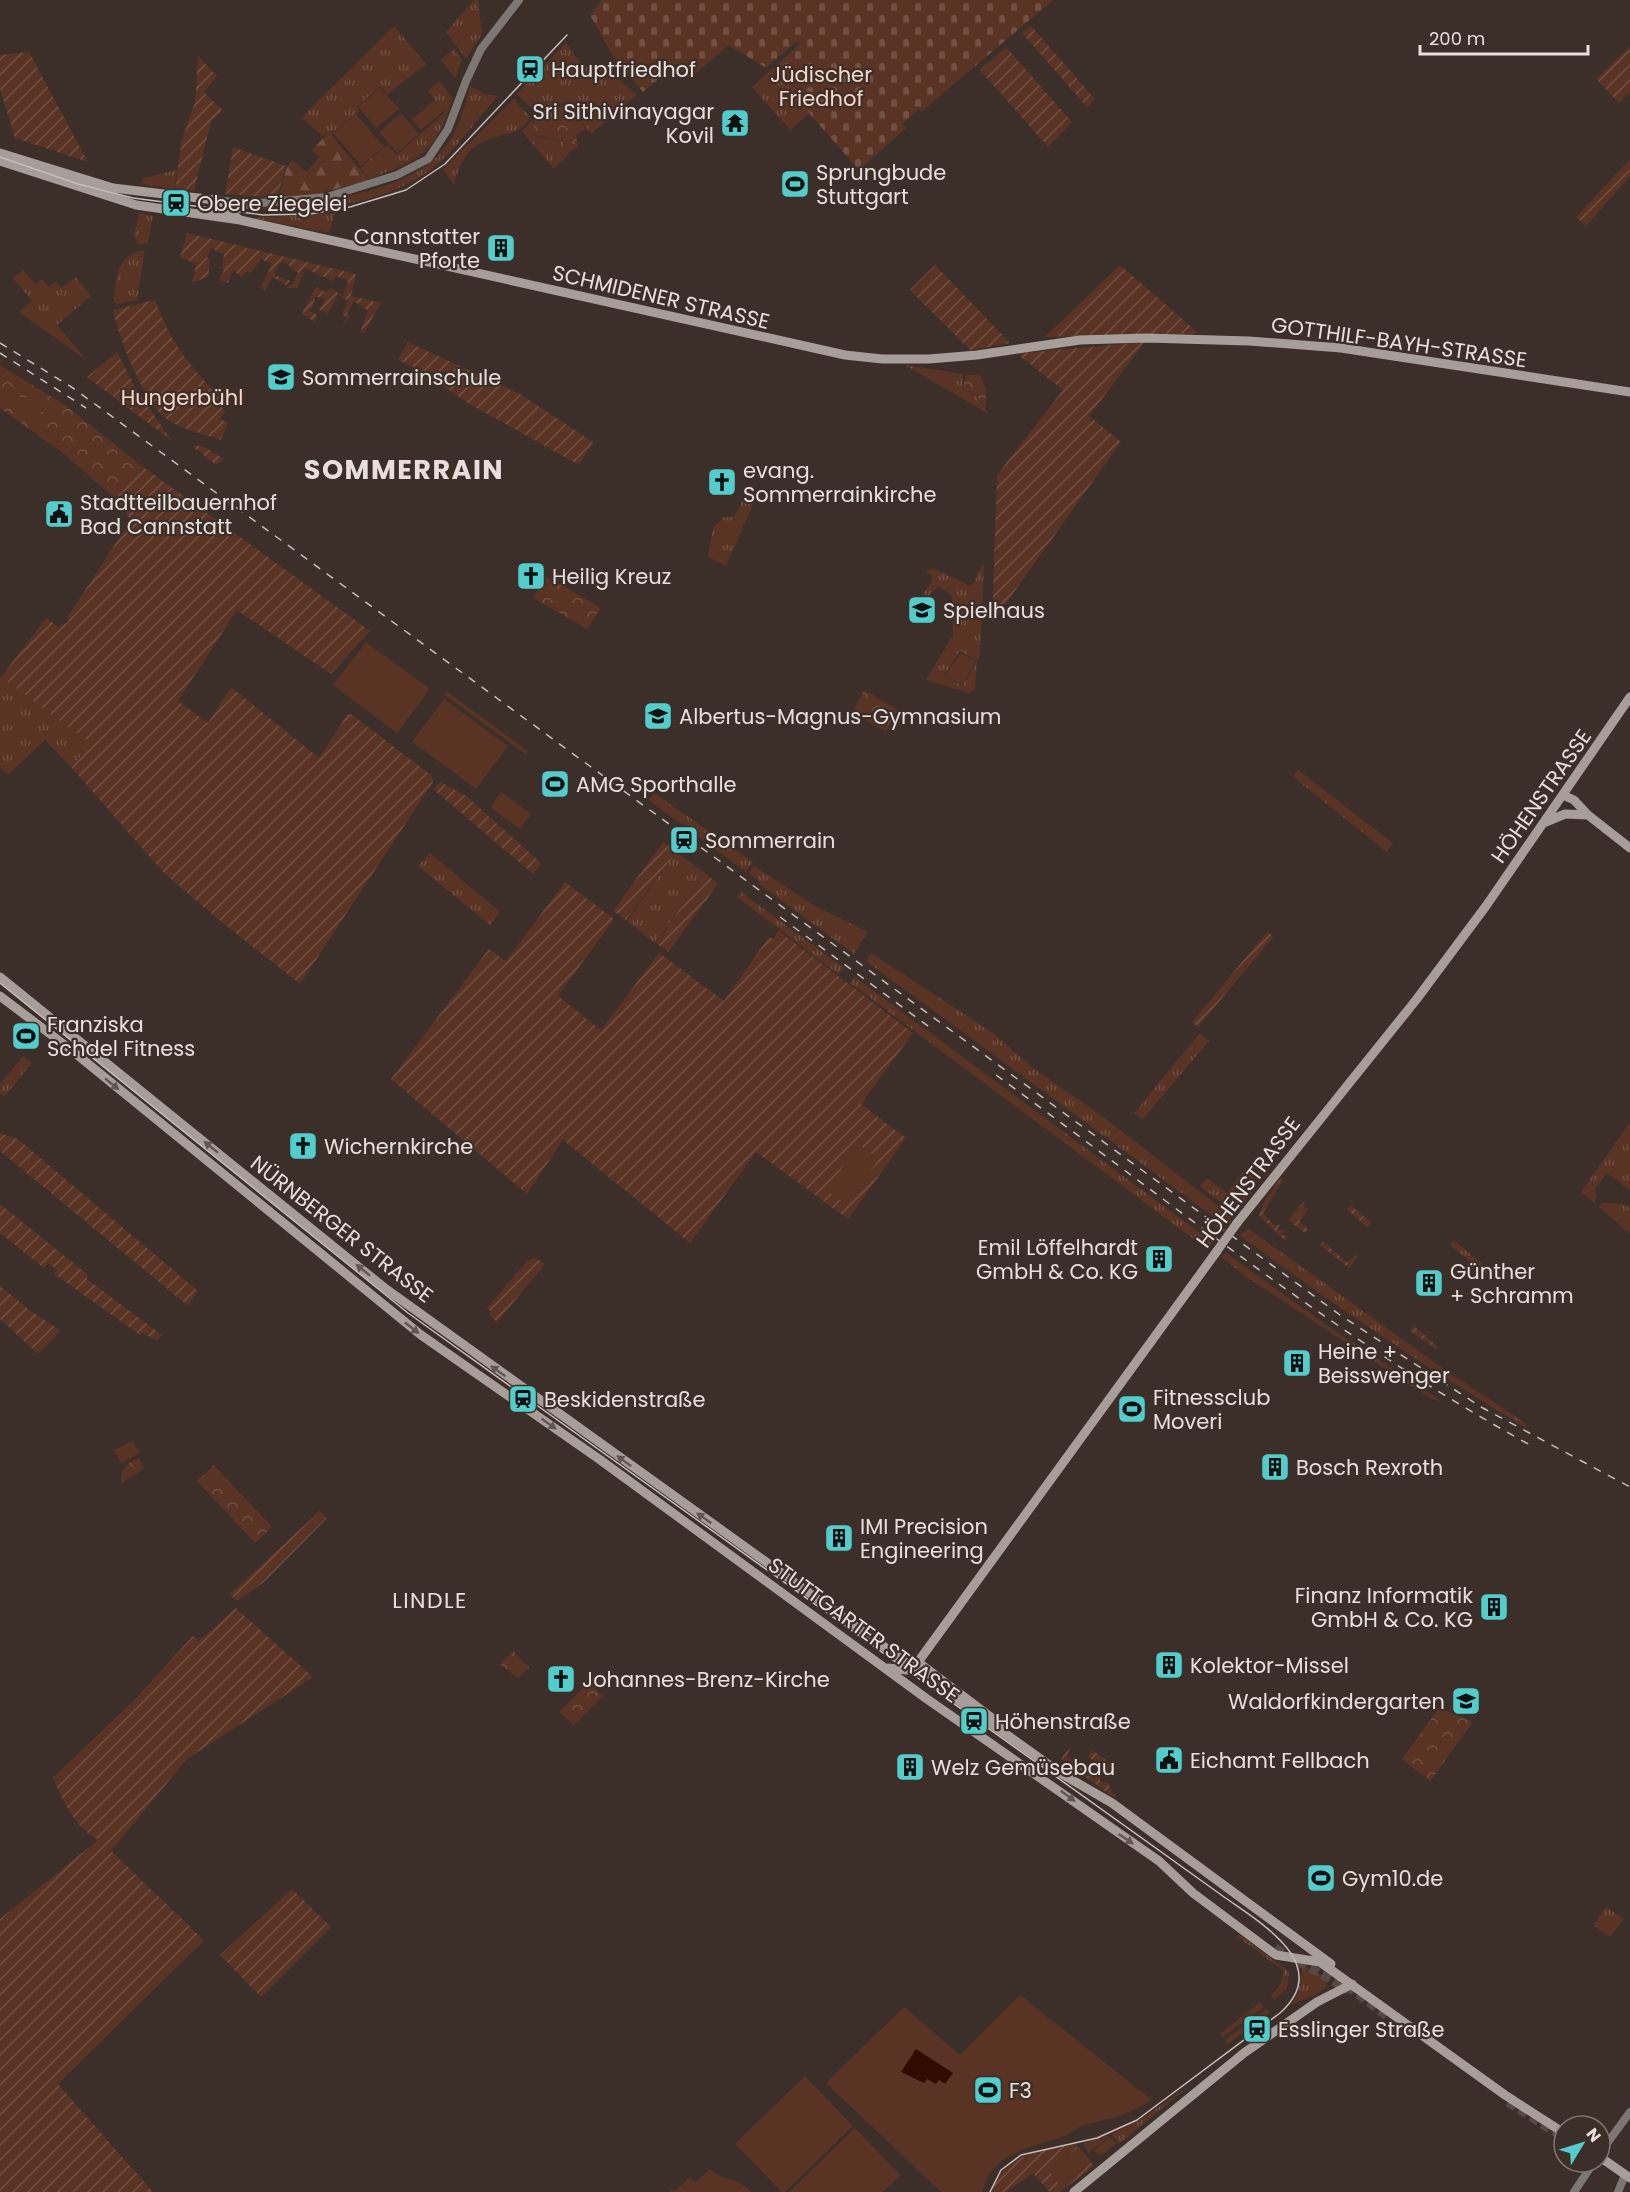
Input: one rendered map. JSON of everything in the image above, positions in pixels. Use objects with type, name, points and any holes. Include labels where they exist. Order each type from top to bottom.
[{"type":"main road","points":[[0,153],[113,188],[215,200]]},
{"type":"main road","name":"SCHMIDENER STRASSE","points":[[0,161],[136,205],[240,219],[845,356],[929,359],[977,355],[1080,340]]},
{"type":"main road","name":"SCHMIDENER STRASSE","points":[[215,200],[240,219]]},
{"type":"main road","name":"GOTTHILF-BAYH-STRASSE","points":[[1080,340],[1169,339],[1288,343],[1341,348],[1630,392]]},
{"type":"main road","name":"HÖHENSTRASSE","points":[[916,1665],[1238,1223],[1416,1000],[1544,823],[1630,697]]},
{"type":"main road","points":[[1563,795],[1584,815],[1630,848]]},
{"type":"main road","points":[[1544,823],[1565,814],[1584,815]]},
{"type":"main road","name":"NÜRNBERGER STRASSE","points":[[0,977],[386,1289],[672,1495]]},
{"type":"main road","name":"NÜRNBERGER STRASSE","points":[[0,996],[435,1345],[476,1374]]},
{"type":"main road","points":[[435,1345],[449,1347],[457,1341]]},
{"type":"main road","points":[[454,1358],[462,1352],[475,1354]]},
{"type":"main road","name":"STUTTGARTER STRASSE","points":[[476,1374],[599,1459],[917,1691],[1159,1861],[1193,1893],[1276,1955],[1312,1960],[1328,1968],[1504,2095],[1552,2125]]},
{"type":"main road","name":"STUTTGARTER STRASSE","points":[[672,1495],[916,1665],[1024,1748],[1060,1773],[1106,1799],[1300,1940],[1352,1984]]},
{"type":"main road","points":[[885,1668],[902,1670],[916,1665],[917,1691]]},
{"type":"main road","points":[[1171,1847],[1189,1863],[1288,1936]]},
{"type":"main road","points":[[1159,1861],[1275,1948]]},
{"type":"main road","points":[[1297,1958],[1300,1952],[1300,1940]]},
{"type":"main road","points":[[1297,1958],[1311,1949]]},
{"type":"main road","points":[[1328,1968],[1334,1981],[1331,1994]]},
{"type":"main road","points":[[1074,2192],[1244,2053],[1331,1994],[1352,1984]]},
{"type":"main road","points":[[1612,2164],[1628,2177]]},
{"type":"street","points":[[226,209],[250,204],[327,197],[397,175],[428,159],[448,129],[481,49],[519,0]]},
{"type":"street","points":[[215,200],[250,204]]},
{"type":"street","name":"SCHMIDENER STRASSE","points":[[204,214],[226,209]]},
{"type":"street","points":[[1612,2138],[1630,2112]]},
{"type":"street","points":[[1574,2192],[1586,2174]]},
{"type":"street","points":[[1618,2192],[1628,2177]]},
{"type":"green space","points":[[474,0],[478,0],[482,34],[466,59],[446,32]]},
{"type":"green space","name":"Hauptfriedhof","points":[[602,0],[1053,0],[921,112],[919,109],[902,124],[906,128],[859,170],[771,70],[800,44],[796,42],[766,68],[729,45],[689,79],[676,64],[643,92],[613,56],[590,15]]},
{"type":"green space","points":[[394,26],[426,64],[388,94],[380,86],[357,107],[359,111],[331,134],[329,132],[323,136],[301,118]]},
{"type":"green space","points":[[1031,26],[1095,99],[1087,107],[1022,33]]},
{"type":"green space","points":[[566,43],[579,61],[592,71],[601,64],[637,95],[591,134],[567,103],[554,103],[537,114],[517,94]]},
{"type":"green space","points":[[1630,46],[1630,93],[1619,103],[1596,79]]},
{"type":"green space","points":[[1006,47],[1072,122],[1048,147],[980,70]]},
{"type":"green space","points":[[454,49],[462,60],[455,78],[441,60]]},
{"type":"green space","points":[[29,52],[88,162],[15,138],[0,89],[0,55]]},
{"type":"green space","points":[[198,56],[217,76],[204,92],[223,111],[211,121],[194,191],[175,188],[182,139],[195,102]]},
{"type":"green space","points":[[771,70],[809,113],[790,130],[752,87]]},
{"type":"green space","points":[[439,81],[453,98],[440,131],[432,143],[424,152],[402,166],[369,179],[360,168],[387,145],[397,155],[445,112],[428,91]]},
{"type":"green space","points":[[470,86],[484,94],[498,96],[450,152],[433,168],[413,181],[369,199],[346,204],[298,209],[251,209],[352,195],[403,179],[424,167],[447,145],[460,121]]},
{"type":"green space","points":[[380,87],[399,109],[376,128],[358,107]]},
{"type":"green space","points":[[514,99],[530,117],[514,132],[492,138],[470,151],[461,164],[454,185],[443,169]]},
{"type":"green space","points":[[435,100],[444,111],[421,130],[412,119]]},
{"type":"green space","points":[[554,106],[566,106],[570,111],[577,113],[585,129],[576,135],[578,148],[568,152],[563,141],[531,134],[535,119]]},
{"type":"green space","points":[[401,113],[419,134],[397,153],[379,132]]},
{"type":"green space","points":[[356,114],[384,147],[361,166],[333,133]]},
{"type":"green space","points":[[534,119],[531,135],[563,142],[569,154],[554,169],[522,131]]},
{"type":"green space","points":[[329,132],[369,180],[310,196],[278,198],[287,166],[292,160],[307,172],[319,157],[312,150]]},
{"type":"green space","points":[[233,147],[286,166],[277,198],[225,194]]},
{"type":"green space","points":[[1630,159],[1630,176],[1586,226],[1576,217]]},
{"type":"green space","points":[[177,170],[174,189],[142,184],[143,178]]},
{"type":"green space","points":[[139,213],[153,216],[148,243],[138,245],[134,236]]},
{"type":"green space","points":[[335,213],[329,233],[253,218]]},
{"type":"green space","points":[[187,233],[356,274],[351,296],[381,303],[364,333],[360,333],[368,311],[354,301],[347,313],[350,316],[340,331],[347,318],[342,314],[348,301],[338,294],[328,314],[319,310],[325,300],[316,296],[310,311],[317,315],[315,322],[302,314],[316,286],[325,292],[331,288],[343,296],[348,281],[336,276],[333,281],[304,268],[297,288],[286,288],[294,282],[298,273],[283,261],[274,275],[291,281],[286,285],[272,277],[265,290],[261,287],[272,264],[261,259],[251,273],[246,271],[242,278],[233,270],[228,283],[219,280],[224,270],[222,268],[224,254],[211,248],[207,257],[210,261],[208,277],[192,283],[196,264],[180,257]]},
{"type":"green space","points":[[145,250],[137,300],[117,304],[114,302],[117,276],[123,261],[136,252]]},
{"type":"green space","points":[[935,265],[1010,343],[970,350],[910,290]]},
{"type":"green space","points":[[1120,265],[1197,332],[1195,334],[1045,337]]},
{"type":"green space","points":[[23,270],[36,285],[42,279],[49,287],[55,282],[62,288],[76,277],[91,296],[57,325],[86,360],[19,312],[32,301],[13,278]]},
{"type":"green space","name":"Hungerbühl","points":[[155,300],[177,345],[225,404],[222,408],[225,412],[220,419],[228,423],[221,440],[185,428],[165,418],[156,409],[140,383],[120,336],[113,310]]},
{"type":"green space","points":[[408,342],[520,394],[593,442],[579,465],[466,402],[424,372],[398,360]]},
{"type":"green space","points":[[1145,342],[1089,416],[1121,442],[992,623],[997,475],[1063,390],[1021,357],[1021,353]]},
{"type":"green space","points":[[117,352],[136,389],[172,441],[87,377]]},
{"type":"green space","points":[[0,365],[66,406],[142,466],[114,497],[60,451],[0,408]]},
{"type":"green space","points":[[905,365],[963,374],[962,388],[976,396],[989,414]]},
{"type":"green space","points":[[966,375],[980,375],[986,389],[986,409],[977,396],[963,388]]},
{"type":"green space","points":[[15,392],[19,397],[32,398],[43,406],[44,411],[33,414],[36,420],[34,424],[10,401],[9,397]]},
{"type":"green space","points":[[195,445],[206,448],[224,459],[216,465],[193,447]]},
{"type":"green space","points":[[142,466],[370,631],[331,674],[237,610],[178,701],[208,723],[231,687],[319,758],[347,715],[351,714],[432,776],[433,782],[300,984],[164,873],[71,767],[91,744],[1,677],[46,618],[59,627],[68,622],[69,615],[131,520],[114,497]]},
{"type":"green space","points":[[747,492],[756,497],[726,566],[708,557],[713,528],[724,517],[734,517]]},
{"type":"green space","points":[[984,563],[980,655],[977,661],[975,689],[969,693],[926,680],[953,635],[952,596],[939,586],[928,596],[923,594],[931,583],[932,576],[926,571],[932,568],[969,585],[975,582]],"holes":[[[960,651],[977,661],[962,686],[944,675]]]},
{"type":"green space","points":[[545,576],[601,608],[587,629],[533,598]]},
{"type":"green space","points":[[366,642],[430,689],[397,733],[333,685]]},
{"type":"green space","points":[[961,653],[976,661],[962,685],[945,675]]},
{"type":"green space","points":[[0,676],[92,744],[71,767],[45,740],[8,775],[0,768]]},
{"type":"green space","points":[[864,690],[898,710],[886,732],[853,712]]},
{"type":"green space","points":[[446,691],[528,751],[525,754],[444,694]]},
{"type":"green space","points":[[444,699],[508,746],[476,789],[412,742]]},
{"type":"green space","points":[[1298,770],[1393,843],[1387,852],[1293,777]]},
{"type":"green space","points":[[440,782],[465,795],[541,863],[533,874],[433,789]]},
{"type":"green space","points":[[501,792],[531,814],[520,829],[490,807]]},
{"type":"green space","points":[[654,793],[753,862],[746,872],[649,800]]},
{"type":"green space","points":[[663,842],[676,852],[626,920],[613,911]]},
{"type":"green space","points":[[676,852],[705,873],[655,943],[627,921]]},
{"type":"green space","points":[[430,853],[500,912],[490,925],[418,866]]},
{"type":"green space","points":[[754,866],[813,905],[868,932],[854,954],[759,884],[760,882],[749,873]]},
{"type":"green space","points":[[705,873],[718,884],[668,952],[656,943]]},
{"type":"green space","points":[[565,882],[614,919],[558,996],[601,1030],[659,953],[724,1001],[769,937],[773,939],[779,931],[913,1033],[861,1104],[906,1138],[848,1219],[756,1152],[690,1243],[563,1140],[527,1194],[391,1079],[489,949],[506,961]]},
{"type":"green space","points":[[741,892],[844,968],[838,974],[737,897]]},
{"type":"green space","points":[[1268,931],[1273,937],[1198,1027],[1192,1022]]},
{"type":"green space","points":[[871,953],[993,1033],[1033,1068],[1102,1116],[1221,1208],[1232,1202],[1241,1191],[1252,1192],[1225,1225],[866,961]]},
{"type":"green space","points":[[855,977],[1212,1242],[1207,1249],[850,983]]},
{"type":"green space","points":[[1200,1033],[1209,1041],[1142,1120],[1134,1113]]},
{"type":"green space","points":[[23,1056],[32,1063],[4,1097],[0,1093],[0,1084]]},
{"type":"green space","points":[[1630,1122],[1630,1190],[1607,1173],[1595,1189],[1597,1197],[1594,1203],[1581,1192]]},
{"type":"green space","points":[[0,1133],[18,1139],[198,1291],[188,1306],[0,1151]]},
{"type":"green space","points":[[859,1144],[879,1159],[846,1204],[826,1190]]},
{"type":"green space","points":[[1244,1170],[1258,1181],[1254,1185],[1242,1183],[1225,1202],[1219,1201],[1200,1186],[1207,1178],[1227,1193]]},
{"type":"green space","points":[[1280,1179],[1283,1181],[1263,1213],[1275,1226],[1278,1224],[1280,1226],[1277,1228],[1280,1231],[1283,1229],[1285,1231],[1282,1234],[1285,1236],[1288,1234],[1285,1241],[1259,1215],[1263,1203]]},
{"type":"green space","points":[[1303,1202],[1306,1202],[1303,1205],[1308,1210],[1299,1221],[1308,1229],[1305,1233],[1288,1220]]},
{"type":"green space","points":[[1602,1203],[1624,1204],[1630,1208],[1630,1234],[1599,1207]]},
{"type":"green space","points":[[0,1204],[87,1274],[87,1279],[162,1335],[157,1341],[143,1333],[140,1335],[54,1274],[57,1270],[48,1263],[44,1268],[0,1233]]},
{"type":"green space","points":[[1350,1205],[1371,1222],[1367,1227],[1347,1210]]},
{"type":"green space","points":[[1249,1229],[1448,1372],[1525,1423],[1527,1428],[1453,1383],[1381,1335],[1239,1235]]},
{"type":"green space","points":[[1454,1240],[1496,1276],[1493,1280],[1450,1245]]},
{"type":"green space","points":[[1323,1242],[1348,1263],[1356,1255],[1358,1257],[1349,1268],[1320,1245]]},
{"type":"green space","points":[[1226,1253],[1332,1329],[1441,1401],[1432,1399],[1245,1276],[1222,1257]]},
{"type":"green space","points":[[535,1258],[545,1264],[497,1322],[489,1315],[491,1312],[487,1308],[527,1261]]},
{"type":"green space","points":[[0,1286],[61,1331],[38,1354],[0,1319]]},
{"type":"green space","points":[[1414,1326],[1438,1347],[1436,1349],[1410,1331]]},
{"type":"green space","points":[[133,1441],[140,1453],[121,1463],[114,1450]]},
{"type":"green space","points":[[139,1458],[144,1468],[122,1483],[121,1478],[125,1467]]},
{"type":"green space","points":[[214,1465],[272,1527],[255,1543],[197,1481]]},
{"type":"green space","points":[[214,1467],[222,1475],[210,1486],[202,1478]]},
{"type":"green space","points":[[320,1511],[327,1518],[264,1582],[237,1601],[230,1594]]},
{"type":"green space","points":[[236,1608],[313,1677],[187,1759],[111,1851],[204,1940],[58,2084],[153,2192],[0,2192],[0,1919],[98,1840],[76,1821],[53,1778],[135,1699],[193,1636],[199,1641]]},
{"type":"green space","points":[[513,1651],[529,1667],[518,1678],[500,1664]]},
{"type":"green space","points":[[589,1682],[603,1696],[574,1725],[559,1712]]},
{"type":"green space","points":[[1439,1708],[1473,1722],[1430,1781],[1402,1759]]},
{"type":"green space","points":[[1071,1745],[1067,1757],[1089,1769],[1091,1775],[1100,1776],[1100,1782],[1108,1783],[1115,1796],[1110,1795],[1061,1759]]},
{"type":"green space","points":[[1092,1750],[1113,1765],[1109,1772],[1088,1757]]},
{"type":"green space","points":[[292,1889],[331,1927],[261,1997],[220,1955]]},
{"type":"green space","points":[[1606,1907],[1624,1919],[1610,1937],[1593,1925]]},
{"type":"green space","points":[[1239,1934],[1289,1972],[1287,1988],[1274,2000],[1271,1995],[1280,1985],[1284,1971],[1238,1937],[1235,1939]]},
{"type":"green space","points":[[1303,1966],[1324,1977],[1327,1986],[1317,1994],[1292,2004],[1298,1992]]},
{"type":"green space","name":"F3","points":[[1020,1995],[1152,2100],[1127,2113],[1080,2127],[1065,2136],[1014,2154],[994,2168],[982,2192],[941,2192],[826,2083],[904,2007],[960,2055]]},
{"type":"green space","points":[[1260,2002],[1264,2007],[1223,2037],[1220,2034]]},
{"type":"green space","points":[[1266,2009],[1270,2012],[1228,2044],[1225,2040]]},
{"type":"green space","points":[[805,2076],[853,2126],[785,2192],[782,2192],[735,2144]]},
{"type":"green space","points":[[1191,2084],[1119,2144],[1112,2134],[1140,2120]]},
{"type":"green space","points":[[855,2128],[901,2175],[883,2192],[789,2192]]},
{"type":"green space","points":[[1111,2135],[1088,2153],[1083,2143]]},
{"type":"green space","points":[[1110,2137],[1117,2143],[1101,2156],[1093,2151]]},
{"type":"green space","points":[[1076,2143],[1078,2148],[1049,2170],[1061,2186],[1091,2162],[1094,2166],[1060,2192],[1049,2192],[1033,2173],[1006,2192],[992,2192],[1004,2169],[1014,2162],[1038,2152]]},
{"type":"green space","points":[[1079,2147],[1091,2162],[1061,2186],[1049,2170]]},
{"type":"green space","points":[[710,2169],[719,2176],[741,2184],[751,2192],[669,2192],[672,2189],[675,2191],[690,2177],[695,2183]]},
{"type":"shaded area","points":[[916,2049],[953,2073],[945,2084],[939,2080],[936,2084],[927,2079],[924,2083],[901,2072]]},
{"type":"tunnel","points":[[1275,1948],[1349,1990]]},
{"type":"tunnel","points":[[1347,1986],[1387,2016]]},
{"type":"tunnel","points":[[1508,2102],[1552,2130]]},
{"type":"tram line","points":[[0,157],[78,184],[133,198],[263,215],[310,214],[350,207],[406,190],[445,164],[567,35]]},
{"type":"tram line","points":[[0,983],[408,1313],[1252,1917],[1284,1945],[1295,1960],[1299,1977],[1295,1995],[1280,2013],[1137,2120],[1097,2138],[1021,2155],[1001,2170],[990,2192]]},
{"type":"railway","points":[[0,343],[73,388],[1340,1315],[1481,1407],[1630,1487]]},
{"type":"railway","points":[[0,353],[86,408]]},
{"type":"railway","points":[[780,917],[932,1029]]},
{"type":"railway","points":[[996,1075],[1323,1315],[1459,1404],[1530,1445]]},
{"type":"place","name":"Hauptfriedhof","points":[[530,69]]},
{"type":"place","name":"Sri Sithivinayagar Kovil","points":[[735,123]]},
{"type":"place","name":"Sprungbude Stuttgart","points":[[795,184]]},
{"type":"place","name":"Obere Ziegelei","points":[[176,203]]},
{"type":"place","name":"Cannstatter Pforte","points":[[501,248]]},
{"type":"place","name":"Sommerrainschule","points":[[281,377]]},
{"type":"place","name":"evang. Sommerrainkirche","points":[[722,482]]},
{"type":"place","name":"Stadtteilbauernhof Bad Cannstatt","points":[[59,514]]},
{"type":"place","name":"Heilig Kreuz","points":[[531,576]]},
{"type":"place","name":"Spielhaus","points":[[922,610]]},
{"type":"place","name":"Albertus-Magnus-Gymnasium","points":[[658,716]]},
{"type":"place","name":"AMG Sporthalle","points":[[555,784]]},
{"type":"place","name":"Sommerrain","points":[[684,840]]},
{"type":"place","name":"Franziska Schdel Fitness","points":[[26,1036]]},
{"type":"place","name":"Wichernkirche","points":[[303,1146]]},
{"type":"place","name":"Emil Löffelhardt GmbH & Co. KG","points":[[1159,1259]]},
{"type":"place","name":"Günther + Schramm","points":[[1429,1283]]},
{"type":"place","name":"Heine + Beisswenger","points":[[1297,1363]]},
{"type":"place","name":"Beskidenstraße","points":[[523,1399]]},
{"type":"place","name":"Fitnessclub Moveri","points":[[1132,1409]]},
{"type":"place","name":"Bosch Rexroth","points":[[1275,1467]]},
{"type":"place","name":"IMI Precision Engineering","points":[[839,1538]]},
{"type":"place","name":"Finanz Informatik GmbH & Co. KG","points":[[1494,1607]]},
{"type":"place","name":"Kolektor-Missel","points":[[1169,1665]]},
{"type":"place","name":"Johannes-Brenz-Kirche","points":[[561,1679]]},
{"type":"place","name":"Waldorfkindergarten","points":[[1466,1701]]},
{"type":"place","name":"Höhenstraße","points":[[974,1721]]},
{"type":"place","name":"Eichamt Fellbach","points":[[1169,1760]]},
{"type":"place","name":"Welz Gemüsebau","points":[[910,1767]]},
{"type":"place","name":"Gym10.de","points":[[1321,1878]]},
{"type":"place","name":"Esslinger Straße","points":[[1257,2029]]},
{"type":"place","name":"F3","points":[[988,2090]]},
{"type":"district","name":"SOMMERRAIN","points":[[404,469]]},
{"type":"district","name":"LINDLE","points":[[430,1600]]},
{"type":"park label","name":"Jüdischer Friedhof","points":[[821,86]]}]
